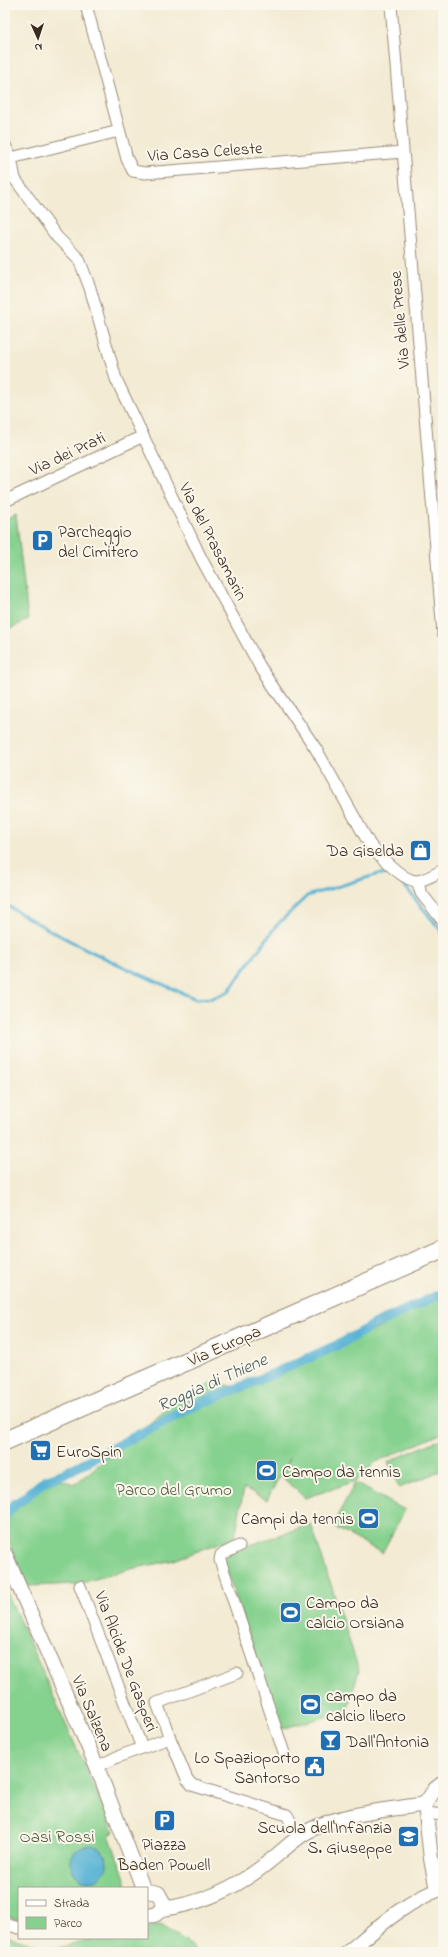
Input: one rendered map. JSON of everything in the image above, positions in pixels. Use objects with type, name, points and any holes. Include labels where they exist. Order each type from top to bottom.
[{"type":"main road","name":"Via Europa","points":[[5,1441],[443,1249]]},
{"type":"street","name":"Via Casa Celeste","points":[[86,5],[119,131],[127,159],[133,171],[145,174],[403,152]]},
{"type":"street","name":"Via delle Prese","points":[[390,5],[443,633]]},
{"type":"street","points":[[11,158],[119,131]]},
{"type":"street","name":"Via del Prasamarin","points":[[5,146],[11,158],[15,179],[57,237],[79,259],[90,288],[116,378],[201,558],[259,665],[316,749],[370,845],[382,858],[405,876],[417,881]]},
{"type":"street","name":"Via dei Prati","points":[[5,501],[143,436]]},
{"type":"street","points":[[443,870],[417,881],[421,893],[443,921]]},
{"type":"street","points":[[239,1546],[221,1555],[220,1560],[284,1753]]},
{"type":"street","name":"Via Salzena","points":[[5,1554],[97,1767],[143,1887]]},
{"type":"street","name":"Via Alcide De Gasperi","points":[[80,1586],[142,1748]]},
{"type":"street","points":[[237,1673],[157,1703],[187,1779],[192,1785],[287,1815],[293,1826]]},
{"type":"street","points":[[97,1767],[117,1757],[170,1738]]},
{"type":"street","points":[[348,1952],[397,1912],[440,1889],[431,1858],[425,1809],[435,1788],[443,1783]]},
{"type":"street","points":[[148,1916],[154,1916],[162,1910],[197,1902],[236,1885],[266,1864],[294,1840],[314,1828],[345,1818],[425,1809],[443,1815]]},
{"type":"street","points":[[148,1890],[152,1890],[171,1899],[197,1902]]},
{"type":"street","points":[[160,1895],[163,1902],[162,1910]]},
{"type":"street","points":[[5,1924],[18,1928]]},
{"type":"green space","points":[[16,515],[28,620],[5,631],[5,520]]},
{"type":"green space","name":"Parco del Grumo","points":[[443,1298],[443,1433],[376,1462],[356,1481],[305,1498],[283,1478],[289,1458],[267,1500],[244,1488],[235,1537],[174,1560],[131,1569],[78,1584],[27,1586],[5,1533],[5,1512],[27,1499],[52,1478],[75,1484],[172,1405],[214,1382],[242,1389],[382,1327],[386,1318]]},
{"type":"green space","points":[[441,1439],[443,1444],[443,1470],[399,1488],[388,1462]]},
{"type":"green space","name":"Campi da tennis","points":[[355,1483],[405,1510],[382,1553],[332,1526]]},
{"type":"green space","name":"Campo da calcio Orsiana","points":[[311,1524],[359,1670],[347,1711],[281,1729],[221,1555]]},
{"type":"green space","name":"Oasi Rossi","points":[[5,1588],[114,1832],[109,1835],[126,1881],[126,1887],[18,1887],[18,1920],[5,1916]]},
{"type":"green space","points":[[161,1925],[186,1941],[196,1952],[5,1952],[5,1935],[42,1946],[56,1948],[97,1939],[148,1939],[148,1928]]},
{"type":"water","points":[[89,1845],[99,1848],[104,1853],[107,1863],[104,1873],[99,1878],[89,1881],[79,1878],[74,1873],[71,1863],[74,1853],[79,1848]]},
{"type":"waterway","points":[[5,904],[74,943],[196,999],[213,998],[228,992],[276,926],[307,896],[379,874],[391,874],[404,885],[443,933]]},
{"type":"waterway","name":"Roggia di Thiene","points":[[5,1516],[16,1503],[44,1481],[63,1474],[194,1406],[266,1377],[342,1343],[373,1325],[443,1293]]},
{"type":"place","name":"Parcheggio del Cimitero","points":[[43,541]]},
{"type":"place","name":"Da Giselda","points":[[420,850]]},
{"type":"place","name":"EuroSpin","points":[[41,1451]]},
{"type":"place","name":"Campo da tennis","points":[[267,1471]]},
{"type":"place","name":"Campi da tennis","points":[[369,1518]]},
{"type":"place","name":"Campo da calcio Orsiana","points":[[291,1612]]},
{"type":"place","name":"campo da calcio libero","points":[[311,1705]]},
{"type":"place","name":"Dall'Antonia","points":[[331,1741]]},
{"type":"place","name":"Lo Spazioporto Santorso","points":[[315,1767]]},
{"type":"place","name":"Piazza Baden Powell","points":[[164,1820]]},
{"type":"place","name":"Scuola dell'Infanzia S. Giuseppe","points":[[408,1837]]}]
